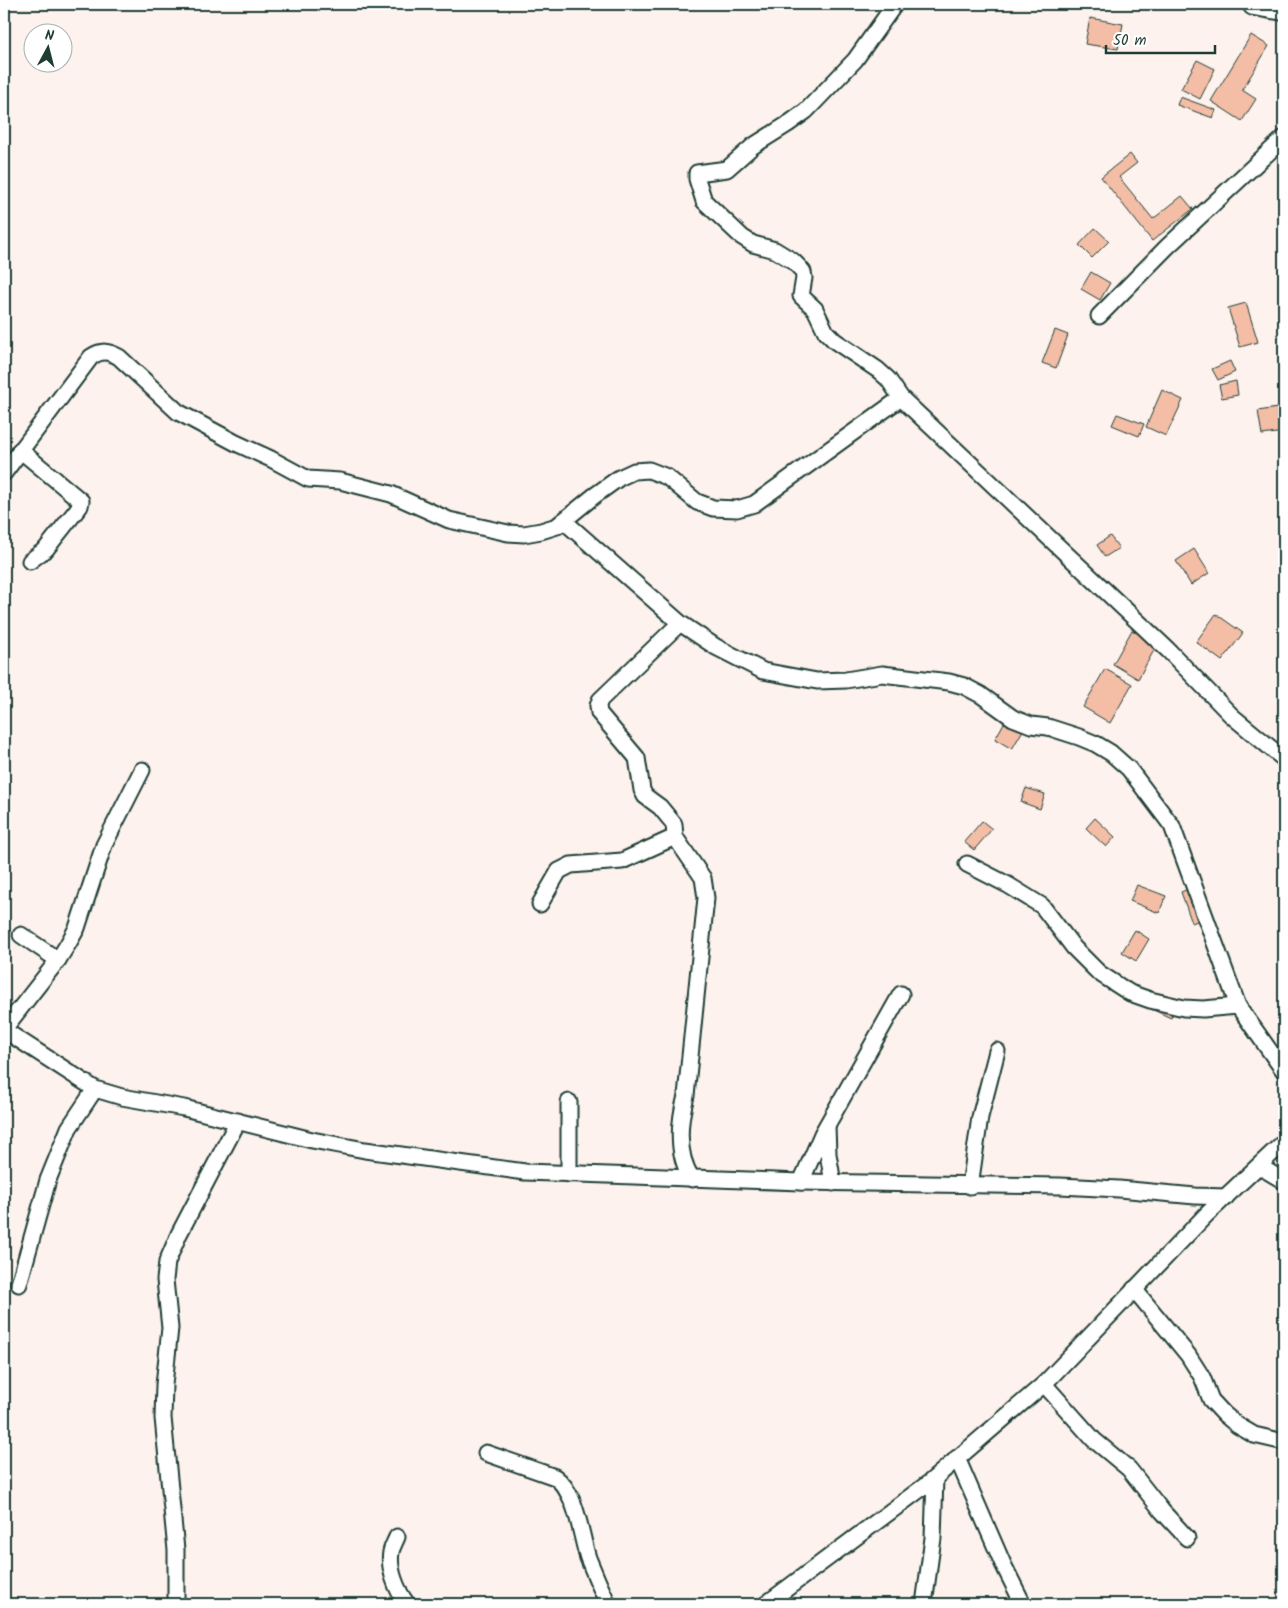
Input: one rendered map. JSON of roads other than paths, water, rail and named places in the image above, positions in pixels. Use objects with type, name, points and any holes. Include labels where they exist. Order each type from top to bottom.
[{"type":"main road","points":[[1254,4],[1284,9]]},
{"type":"street","points":[[895,4],[855,60],[806,111],[753,146],[727,169],[700,171],[697,173],[701,196],[742,236],[754,244],[776,250],[793,261],[799,267],[804,278],[801,296],[815,309],[826,332],[835,341],[888,379],[901,398],[1168,650],[1232,716],[1284,759]]},
{"type":"street","points":[[1099,316],[1166,247],[1284,138]]},
{"type":"street","points":[[4,473],[91,357],[99,352],[108,352],[119,357],[178,412],[308,479],[340,481],[391,494],[449,520],[508,533],[524,534],[557,526],[594,496],[634,470],[650,470],[667,477],[697,502],[713,508],[737,509],[754,504],[901,398]]},
{"type":"street","points":[[20,450],[81,501],[80,506],[46,549],[30,561]]},
{"type":"street","points":[[564,521],[680,623],[716,647],[763,671],[817,681],[882,674],[949,682],[964,686],[981,695],[1014,718],[1031,725],[1048,727],[1079,737],[1096,744],[1111,754],[1129,769],[1172,826],[1238,1006],[1284,1071]]},
{"type":"street","points":[[680,623],[600,700],[598,706],[599,713],[637,758],[642,790],[645,796],[660,807],[674,824],[675,837],[703,878],[706,898],[686,1096],[680,1116],[682,1154],[686,1169],[692,1179]]},
{"type":"street","points":[[142,770],[104,845],[77,928],[58,960],[4,1029],[95,1089],[122,1097],[184,1108],[312,1140],[365,1150],[525,1172],[833,1183],[1109,1188],[1187,1196],[1226,1197]]},
{"type":"street","points":[[540,904],[559,872],[570,865],[622,861],[675,837]]},
{"type":"street","points":[[967,864],[1008,885],[1042,906],[1074,948],[1099,973],[1130,993],[1184,1008],[1203,1009],[1238,1006]]},
{"type":"street","points":[[21,935],[58,960]]},
{"type":"street","points":[[801,1182],[816,1145],[902,994]]},
{"type":"street","points":[[970,1186],[980,1117],[997,1052]]},
{"type":"street","points":[[19,1284],[48,1180],[70,1128],[95,1089]]},
{"type":"street","points":[[569,1102],[569,1174]]},
{"type":"street","points":[[176,1604],[176,1550],[163,1418],[164,1385],[170,1328],[165,1280],[167,1262],[179,1234],[238,1121]]},
{"type":"street","points":[[827,1126],[829,1161],[833,1183]]},
{"type":"street","points":[[766,1604],[935,1478],[1044,1384],[1206,1215],[1284,1142]]},
{"type":"street","points":[[1259,1166],[1284,1181]]},
{"type":"street","points":[[1134,1289],[1188,1355],[1202,1377],[1211,1400],[1224,1414],[1254,1435],[1284,1442]]},
{"type":"street","points":[[1044,1384],[1094,1440],[1129,1469],[1162,1511],[1187,1538]]},
{"type":"street","points":[[486,1453],[555,1477],[564,1483],[571,1498],[588,1558],[608,1604]]},
{"type":"street","points":[[957,1458],[999,1556],[1023,1604]]},
{"type":"street","points":[[924,1604],[933,1538],[935,1478]]},
{"type":"street","points":[[397,1537],[391,1553],[391,1569],[400,1595],[407,1604]]}]
